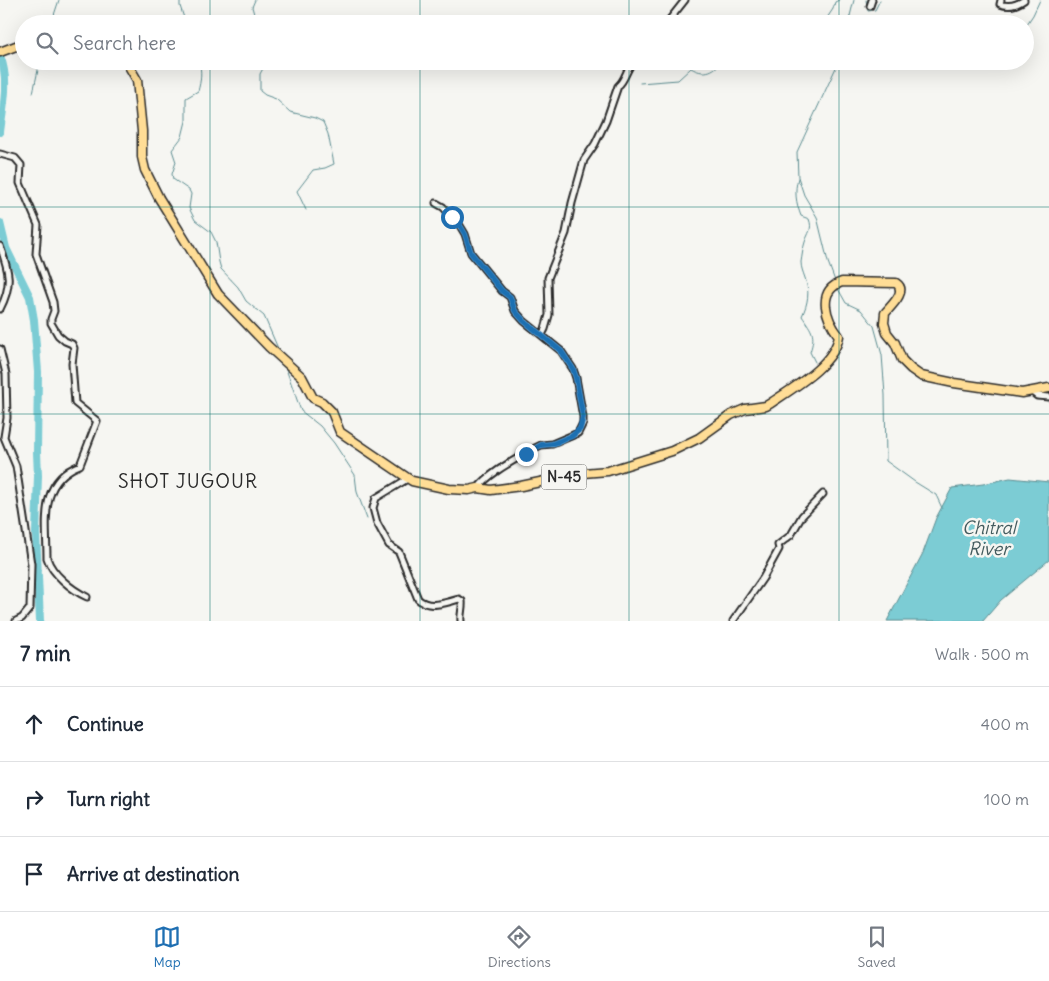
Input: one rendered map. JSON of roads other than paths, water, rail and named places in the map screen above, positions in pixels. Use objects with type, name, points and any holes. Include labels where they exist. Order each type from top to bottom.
[{"type":"highway","points":[[0,52],[15,46]]},
{"type":"highway","name":"N-45","points":[[131,70],[137,80],[142,131],[142,158],[145,170],[159,198],[218,294],[269,347],[302,377],[313,398],[322,402],[332,412],[340,432],[412,481],[448,489],[469,490],[478,488],[491,490],[521,486],[583,473],[608,471],[672,451],[699,438],[731,415],[746,409],[766,406],[801,382],[823,363],[834,351],[839,336],[825,308],[826,299],[835,285],[842,282],[896,284],[900,286],[898,298],[884,312],[887,333],[895,344],[902,360],[922,376],[954,383],[1022,392],[1049,388]]},
{"type":"street","points":[[673,15],[684,0]]},
{"type":"street","points":[[870,6],[872,0]]},
{"type":"street","points":[[1001,0],[1000,4],[1007,6],[1024,0]]},
{"type":"street","points":[[542,335],[549,315],[548,278],[566,233],[584,160],[595,144],[606,121],[618,86],[626,70]]},
{"type":"street","points":[[3,155],[15,158],[21,165],[20,183],[38,225],[37,260],[46,277],[53,302],[54,311],[51,323],[58,335],[65,342],[72,344],[74,348],[72,364],[75,403],[97,420],[80,465],[72,468],[52,488],[46,508],[47,558],[49,565],[69,588],[87,597]]},
{"type":"street","points":[[436,203],[459,224],[465,234],[471,253],[502,291],[510,297],[515,311],[524,321],[561,351],[573,369],[583,417],[580,429],[572,436],[535,448],[493,473],[478,488]]},
{"type":"street","points":[[0,246],[9,280],[6,298],[0,309]]},
{"type":"street","points":[[0,349],[6,381],[4,437],[16,466],[31,564],[30,608],[22,618],[16,621]]},
{"type":"street","points":[[1032,392],[1037,396],[1049,397]]},
{"type":"street","points":[[409,478],[376,498],[373,508],[377,523],[389,545],[399,552],[420,602],[444,604],[459,599],[462,601],[463,606],[460,616],[461,621]]},
{"type":"street","points":[[733,621],[763,578],[779,549],[778,545],[791,535],[802,516],[823,494]]},
{"type":"water","name":"Chitral River","points":[[1010,478],[1049,482],[1049,560],[1001,600],[983,621],[887,621],[923,553],[936,518],[952,488]]},
{"type":"waterway","points":[[54,15],[59,0]]},
{"type":"waterway","points":[[180,0],[183,15]]},
{"type":"waterway","points":[[255,0],[252,7],[255,15]]},
{"type":"waterway","points":[[829,15],[835,2],[839,0]]},
{"type":"waterway","points":[[850,15],[854,0]]},
{"type":"waterway","points":[[866,0],[868,11],[875,10],[880,0]]},
{"type":"waterway","points":[[1033,15],[1040,0]]},
{"type":"waterway","points":[[0,56],[5,75],[0,132]]},
{"type":"waterway","points":[[33,93],[38,70]]},
{"type":"waterway","points":[[201,70],[198,91],[186,98],[186,121],[182,137],[172,150],[176,162],[172,174],[173,179],[189,190],[191,194],[189,208],[195,220],[211,232],[216,242],[221,269],[238,287],[246,301],[264,316],[280,353]]},
{"type":"waterway","points":[[262,70],[260,74],[260,91],[276,99],[290,112],[315,118],[323,122],[328,134],[334,164],[313,170],[297,191],[306,210]]},
{"type":"waterway","points":[[640,83],[678,80],[689,70]]},
{"type":"waterway","points":[[696,70],[700,72],[711,70]]},
{"type":"waterway","points":[[835,70],[797,152],[798,177],[804,195],[817,217],[828,262],[835,281]]},
{"type":"waterway","points":[[798,178],[796,192],[798,206],[801,216],[809,219],[810,226],[801,262],[808,293],[806,307],[802,316],[812,333],[813,341],[810,352],[815,362]]},
{"type":"waterway","points":[[0,223],[6,248],[30,297],[34,320],[38,372],[36,533],[40,621]]},
{"type":"waterway","points":[[837,287],[846,303],[861,310],[874,326],[882,355],[886,461],[936,495],[942,508]]},
{"type":"waterway","points":[[285,366],[301,411],[320,426],[334,443],[355,475],[357,492],[367,519]]},
{"type":"district","name":"SHOT JUGOUR","points":[[188,481]]}]
